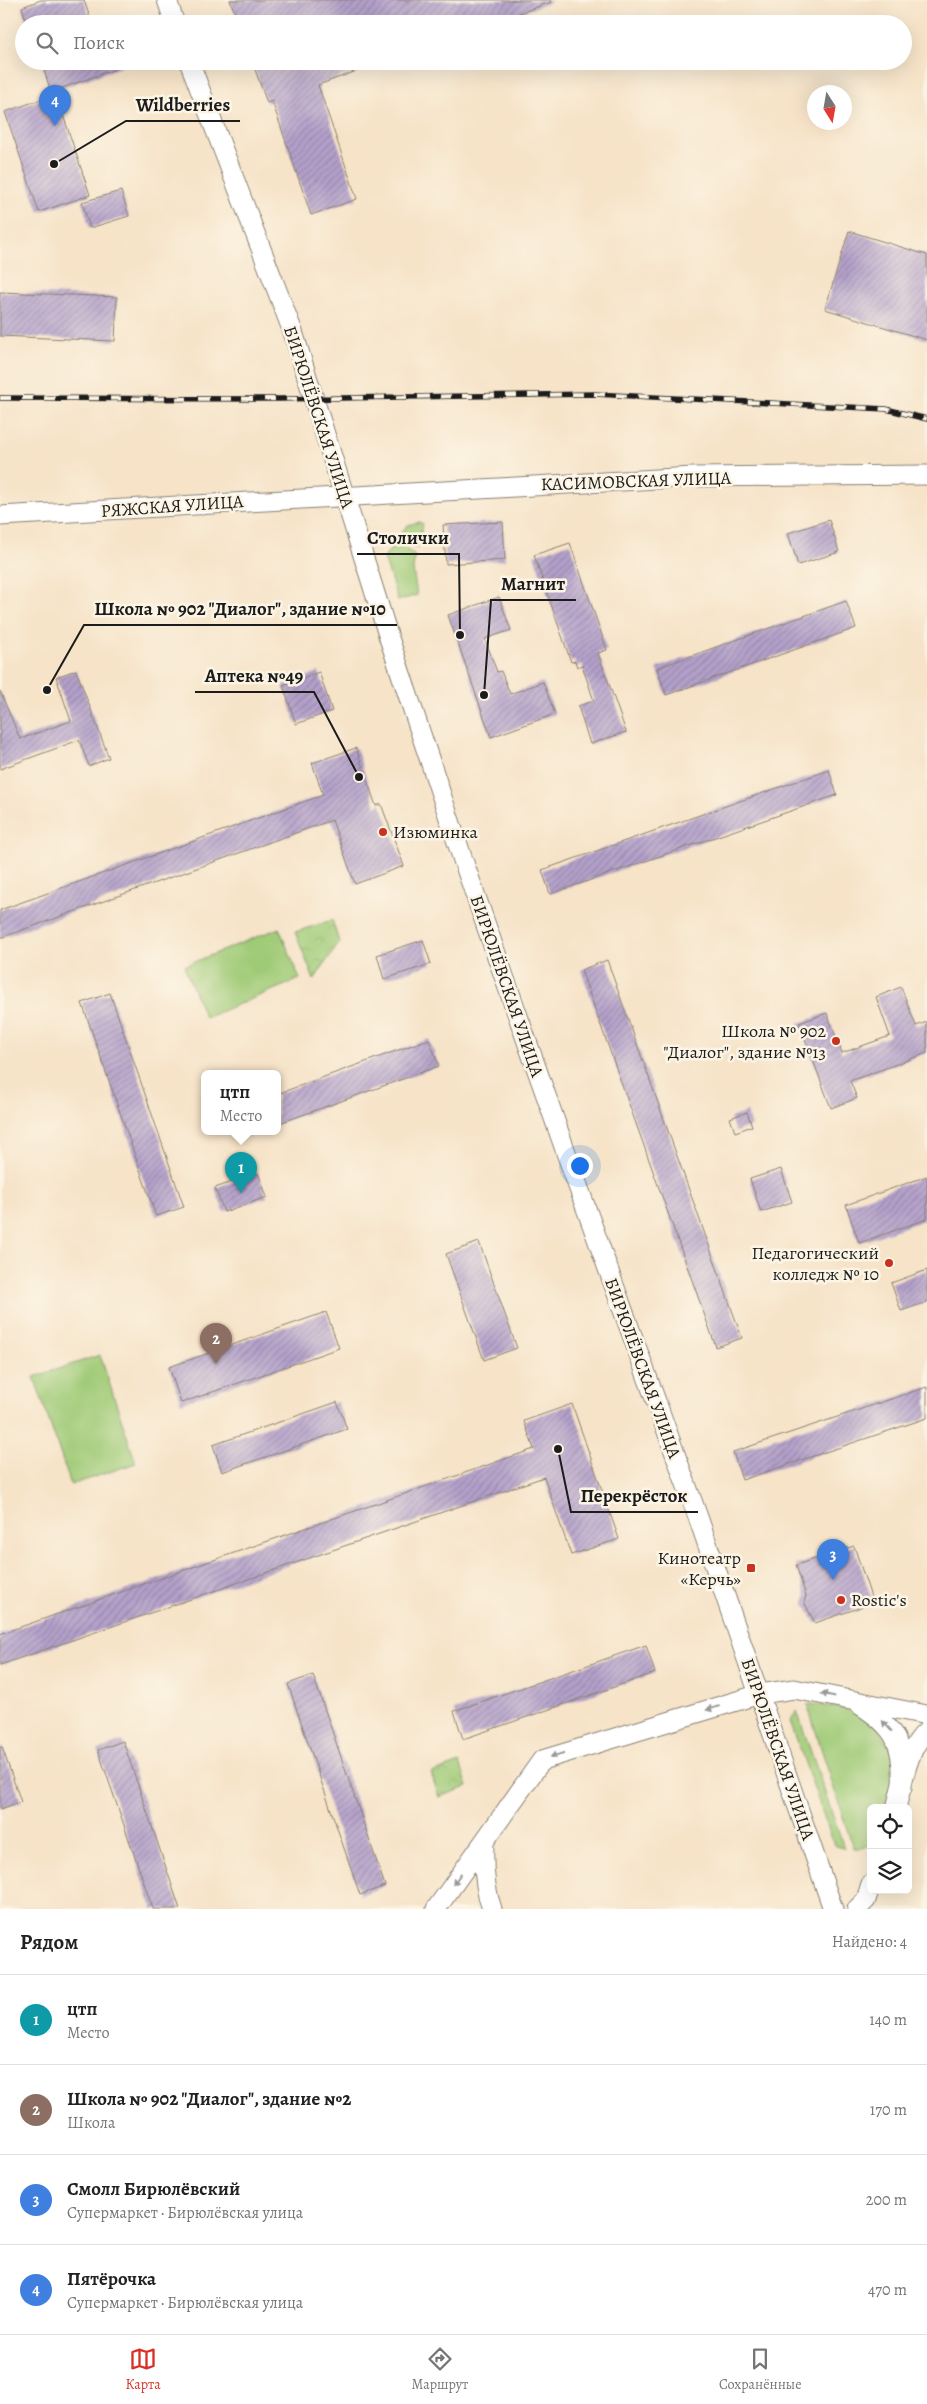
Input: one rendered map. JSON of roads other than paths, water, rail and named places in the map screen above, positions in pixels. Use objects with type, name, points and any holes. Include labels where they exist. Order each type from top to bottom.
[{"type":"street","points":[[167,0],[172,15]]},
{"type":"street","name":"БИРЮЛЁВСКАЯ УЛИЦА","points":[[192,70],[240,200],[293,332],[389,638],[463,860],[760,1694],[833,1909]]},
{"type":"street","name":"КАСИМОВСКАЯ УЛИЦА","points":[[345,495],[693,476],[927,475]]},
{"type":"street","name":"РЯЖСКАЯ УЛИЦА","points":[[0,516],[345,495]]},
{"type":"street","points":[[436,1909],[542,1760],[760,1694],[794,1689],[927,1715]]},
{"type":"street","points":[[852,1700],[874,1713],[895,1736],[903,1763],[902,1788]]},
{"type":"street","points":[[897,1804],[913,1750],[921,1736],[927,1731]]},
{"type":"street","points":[[484,1843],[483,1867],[486,1892],[492,1909]]},
{"type":"street","points":[[857,1909],[866,1900],[868,1894]]},
{"type":"railway","points":[[0,398],[278,399],[594,394],[886,409],[927,419]]},
{"type":"place","name":"Пятёрочка","points":[[55,126]]},
{"type":"place","name":"Wildberries","points":[[54,164]]},
{"type":"place","name":"Столички","points":[[460,635]]},
{"type":"place","name":"Школа № 902 \"Диалог\", здание №10","points":[[47,690]]},
{"type":"place","name":"Магнит","points":[[484,695]]},
{"type":"place","name":"Аптека №49","points":[[359,777]]},
{"type":"place","name":"Изюминка","points":[[383,832]]},
{"type":"place","name":"Школа № 902 \"Диалог\", здание №13","points":[[836,1041]]},
{"type":"place","name":"цтп","points":[[241,1193]]},
{"type":"place","name":"Педагогический колледж № 10","points":[[889,1263]]},
{"type":"place","name":"Школа № 902 \"Диалог\", здание №2","points":[[216,1364]]},
{"type":"place","name":"Перекрёсток","points":[[558,1449]]},
{"type":"place","name":"Кинотеатр «Керчь»","points":[[751,1568]]},
{"type":"place","name":"Смолл Бирюлёвский","points":[[833,1580]]},
{"type":"place","name":"Rostic's","points":[[841,1600]]}]
